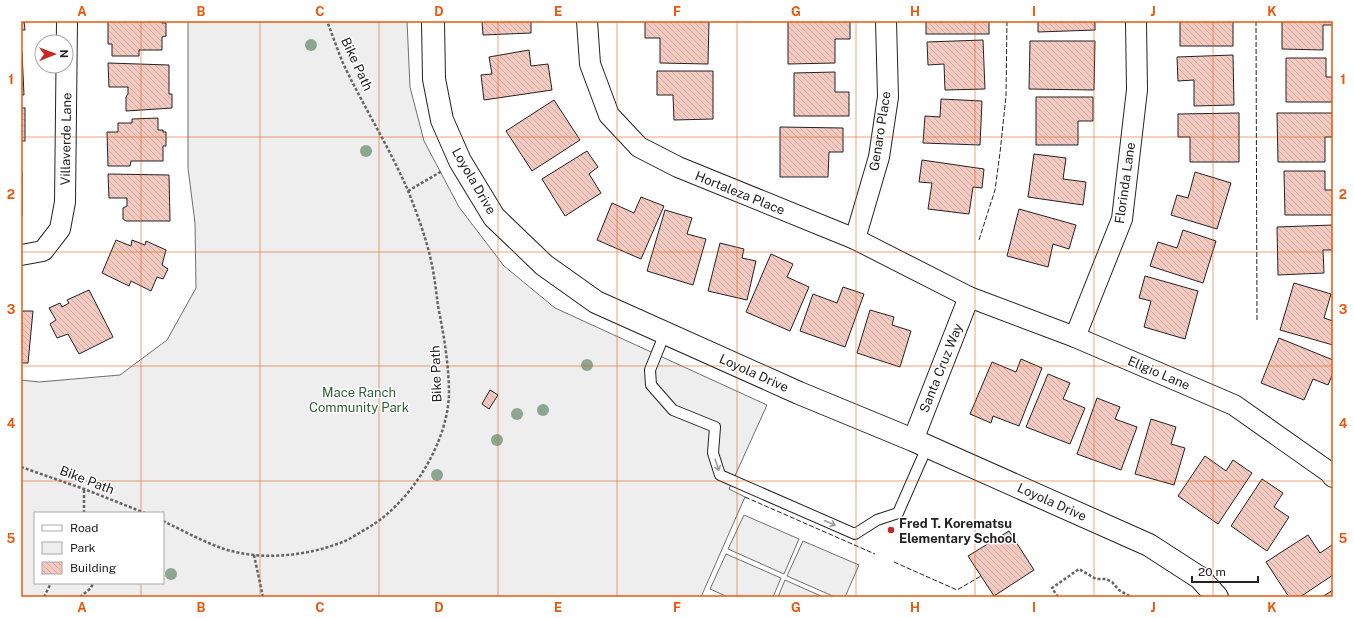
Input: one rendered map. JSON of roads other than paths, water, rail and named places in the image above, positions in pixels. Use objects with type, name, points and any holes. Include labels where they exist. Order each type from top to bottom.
[{"type":"street","name":"Villaverde Lane","points":[[21,255],[43,251],[60,229],[65,202],[67,21]]},
{"type":"street","name":"Loyola Drive","points":[[433,21],[434,79],[442,120],[460,161],[494,217],[544,265],[596,302],[799,394],[920,444],[1149,544],[1200,578],[1217,597]]},
{"type":"street","name":"Hortaleza Place","points":[[587,21],[590,64],[609,115],[639,147],[678,167],[855,239],[969,297]]},
{"type":"street","name":"Genaro Place","points":[[855,239],[879,157],[888,97],[886,21]]},
{"type":"street","name":"Florinda Lane","points":[[1076,337],[1122,219],[1137,90],[1136,21]]},
{"type":"street","name":"Eligio Lane","points":[[969,297],[1076,337],[1234,405],[1332,471]]},
{"type":"street","name":"Santa Cruz Way","points":[[920,444],[969,297]]},
{"type":"lane","points":[[665,333],[650,370],[652,385],[673,410],[715,427],[713,453],[720,475],[741,485],[855,534],[877,520],[898,513],[920,444]]},
{"type":"place","name":"Fred T. Korematsu Elementary School","points":[[891,530]]},
{"type":"park label","name":"Mace Ranch Community Park","points":[[359,400]]}]
